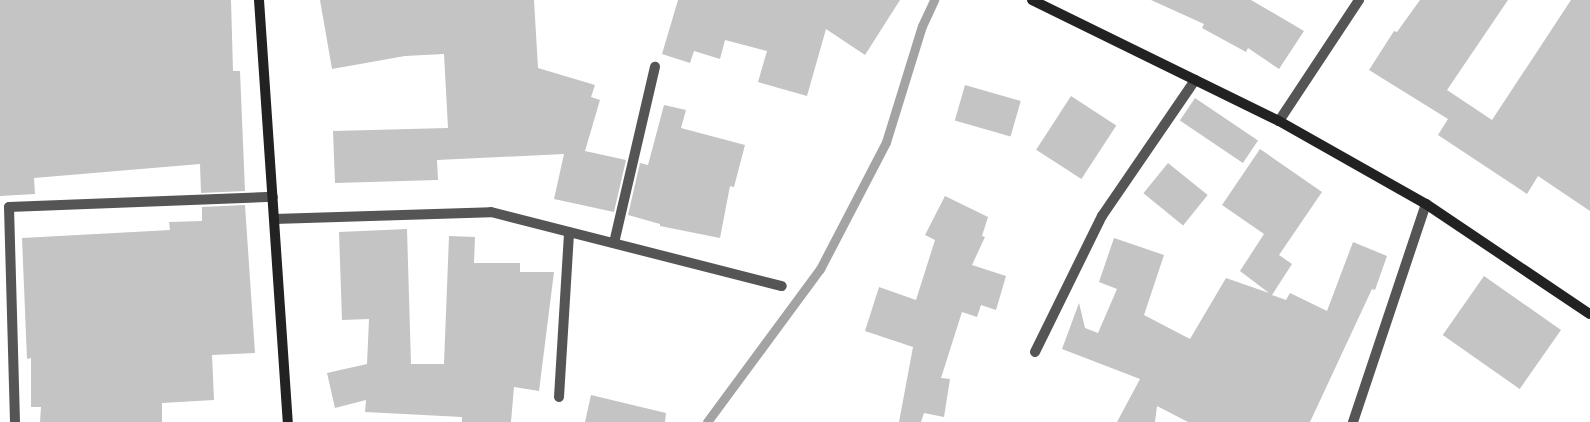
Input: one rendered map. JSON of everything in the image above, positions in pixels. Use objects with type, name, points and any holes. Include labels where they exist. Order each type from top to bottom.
[{"type":"street","points":[[259,0],[288,422]]},
{"type":"street","points":[[1032,0],[1279,121],[1426,204],[1590,314]]},
{"type":"street","points":[[1279,121],[1359,0]]},
{"type":"street","points":[[614,243],[655,67]]},
{"type":"street","points":[[1035,352],[1102,216],[1195,80]]},
{"type":"street","points":[[15,422],[9,207],[273,197]]},
{"type":"street","points":[[1353,422],[1426,204]]},
{"type":"street","points":[[274,219],[491,212],[782,286]]},
{"type":"street","points":[[559,397],[569,232]]},
{"type":"building","points":[[0,0],[231,0],[233,71],[240,71],[245,191],[201,193],[200,164],[34,178],[35,194],[0,196]]},
{"type":"building","points":[[320,0],[534,0],[538,68],[595,85],[591,97],[600,100],[585,151],[626,160],[614,212],[554,199],[564,154],[437,160],[438,180],[335,183],[333,131],[448,128],[444,54],[405,56],[332,69]]},
{"type":"building","points":[[678,0],[900,0],[865,55],[826,29],[807,96],[758,82],[767,51],[725,40],[720,59],[694,51],[690,63],[662,54]]},
{"type":"building","points":[[1151,0],[1251,0],[1304,31],[1279,69],[1248,48],[1246,52],[1202,28],[1204,24]]},
{"type":"building","points":[[1420,0],[1508,0],[1447,90],[1492,120],[1571,0],[1590,0],[1590,211],[1538,176],[1527,194],[1438,135],[1448,119],[1369,70],[1394,31],[1397,32]]},
{"type":"building","points":[[965,85],[1021,101],[1011,137],[955,121]]},
{"type":"building","points":[[1071,96],[1116,125],[1081,179],[1036,150]]},
{"type":"building","points":[[1195,98],[1258,140],[1243,163],[1180,120]]},
{"type":"building","points":[[664,105],[686,110],[681,128],[745,145],[734,187],[730,186],[720,238],[660,226],[660,224],[628,215],[640,163],[648,165]]},
{"type":"building","points":[[1260,149],[1322,192],[1279,255],[1292,264],[1272,295],[1286,300],[1290,293],[1327,311],[1353,242],[1387,256],[1375,290],[1372,289],[1310,422],[1188,422],[1157,406],[1155,422],[1117,422],[1140,379],[1062,349],[1079,303],[1085,328],[1098,333],[1117,289],[1099,282],[1114,238],[1164,255],[1144,315],[1190,339],[1226,278],[1269,293],[1240,271],[1264,234],[1222,205]]},
{"type":"building","points":[[1168,163],[1208,195],[1183,225],[1143,193]]},
{"type":"building","points":[[945,196],[988,217],[982,236],[985,237],[972,265],[1006,276],[996,310],[981,305],[977,317],[962,312],[941,378],[950,379],[944,417],[924,413],[921,422],[899,422],[913,347],[865,331],[879,287],[916,300],[935,240],[925,235]]},
{"type":"building","points":[[245,205],[255,353],[212,355],[214,400],[162,403],[162,422],[40,422],[41,407],[31,407],[31,358],[27,359],[22,238],[170,230],[169,222],[202,221],[202,207]]},
{"type":"building","points":[[407,229],[411,364],[444,364],[449,236],[475,237],[474,263],[520,263],[520,272],[554,272],[539,391],[514,387],[511,422],[462,422],[462,417],[365,412],[366,400],[335,408],[327,373],[367,364],[369,319],[342,320],[339,232]]},
{"type":"building","points":[[1484,276],[1561,330],[1520,389],[1443,335]]},
{"type":"building","points":[[591,395],[666,413],[665,422],[585,422]]},
{"type":"waterway","points":[[707,422],[820,269],[886,142],[922,26],[934,0]]}]
